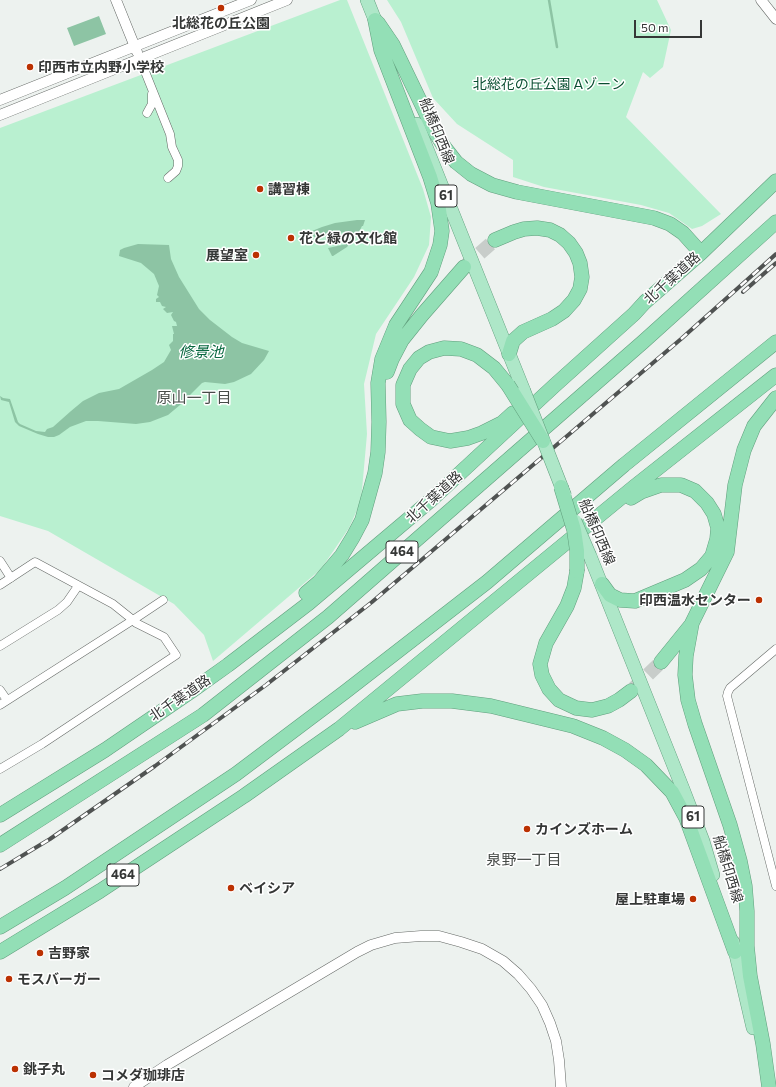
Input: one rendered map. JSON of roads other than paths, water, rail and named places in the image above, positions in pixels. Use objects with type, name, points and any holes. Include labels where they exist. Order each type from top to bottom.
[{"type":"highway","points":[[375,20],[393,44],[435,132],[456,162],[471,174],[492,185],[517,192],[654,218],[670,224],[683,233],[701,252]]},
{"type":"highway","points":[[375,20],[381,50],[430,177],[438,203],[442,231],[437,257],[431,272],[396,325],[382,359],[378,383],[379,422]]},
{"type":"highway","name":"北千葉道路","points":[[0,815],[105,750],[193,690],[309,603],[426,505],[776,181]]},
{"type":"highway","name":"北千葉道路","points":[[0,845],[203,715],[328,617],[643,342],[776,222]]},
{"type":"highway","points":[[495,240],[524,229],[537,228],[550,230],[560,235],[569,243],[576,253],[580,263],[582,277],[580,289],[574,300],[564,311],[552,319],[523,332],[513,341],[509,354]]},
{"type":"highway","points":[[193,690],[319,582],[342,555],[362,520],[375,473],[378,452],[381,397],[392,359],[402,340],[464,267]]},
{"type":"highway","points":[[543,441],[508,386],[494,368],[477,355],[460,349],[444,348],[429,352],[419,358],[410,369],[403,385],[403,404],[410,420],[431,437],[450,441],[468,438],[502,423],[629,311],[645,302]]},
{"type":"highway","name":"464","points":[[0,927],[65,888],[236,774],[345,692],[487,582],[630,460],[776,342]]},
{"type":"highway","name":"464","points":[[0,952],[100,891],[244,796],[339,729],[634,487],[776,375]]},
{"type":"highway","points":[[661,662],[692,623],[727,552],[735,484],[744,450],[754,426],[776,398]]},
{"type":"highway","points":[[498,598],[528,579],[621,505],[641,492],[661,485],[681,485],[695,491],[707,503],[714,514],[718,528],[717,539],[712,556],[701,569],[686,580],[635,601],[620,600],[610,595],[602,584]]},
{"type":"highway","points":[[561,487],[574,530],[577,551],[577,571],[574,588],[546,643],[540,664],[542,675],[549,689],[559,700],[576,708],[592,710],[608,706],[631,691]]},
{"type":"highway","points":[[692,623],[686,656],[685,675],[688,700],[730,825],[740,860],[747,905],[747,946],[750,976],[770,1087]]},
{"type":"highway","points":[[339,729],[397,704],[422,700],[452,701],[491,706],[573,726],[603,738],[626,750],[646,765],[672,792],[686,818],[735,952]]},
{"type":"main road","name":"船橋印西線","points":[[367,0],[561,487],[602,584],[703,841],[735,952],[750,1014],[762,1087]]},
{"type":"street","points":[[116,0],[170,134],[172,147],[178,160],[176,171],[168,178]]},
{"type":"street","points":[[0,100],[251,0]]},
{"type":"street","points":[[0,115],[287,0]]},
{"type":"street","points":[[760,0],[776,19]]},
{"type":"street","points":[[147,113],[152,104],[153,91]]},
{"type":"street","points":[[0,562],[11,578]]},
{"type":"street","points":[[0,585],[35,562],[113,604],[136,623],[164,638],[176,655],[42,744],[0,769]]},
{"type":"street","points":[[0,646],[58,610],[67,602],[78,586]]},
{"type":"street","points":[[0,690],[3,702],[163,600]]},
{"type":"street","points":[[776,649],[730,688],[727,696],[776,886]]},
{"type":"street","points":[[134,1087],[167,1065],[356,952],[371,945],[395,938],[439,936],[482,949],[503,961],[518,974],[535,994],[542,1005],[556,1041],[561,1087]]},
{"type":"water","points":[[99,16],[106,34],[74,46],[67,28]]},
{"type":"water","points":[[365,220],[359,232],[347,247],[333,256],[328,248],[347,244],[345,232],[314,237],[312,234],[312,231],[322,227],[335,223]]},
{"type":"water","name":"修景池","points":[[138,244],[169,245],[171,259],[179,277],[199,309],[210,320],[242,343],[269,351],[264,360],[251,374],[234,382],[225,384],[202,383],[168,415],[150,422],[136,424],[86,421],[70,427],[54,437],[38,434],[19,426],[15,422],[9,402],[1,400],[0,396],[10,399],[20,424],[36,431],[45,432],[83,401],[99,393],[119,389],[164,362],[171,350],[169,345],[173,341],[174,334],[172,326],[177,326],[171,315],[173,312],[167,313],[163,309],[166,307],[162,306],[160,302],[156,302],[156,299],[159,297],[157,295],[159,286],[154,274],[141,263],[119,256],[120,250]]},
{"type":"waterway","points":[[549,0],[557,47]]},
{"type":"tunnel","points":[[464,267],[495,240]]},
{"type":"tunnel","points":[[633,689],[661,662]]},
{"type":"railway","points":[[0,869],[50,839],[155,766],[266,685],[372,602],[681,339],[776,254]]},
{"type":"railway","points":[[743,292],[776,263]]},
{"type":"place","name":"北総花の丘公園","points":[[221,8]]},
{"type":"place","name":"印西市立内野小学校","points":[[30,67]]},
{"type":"place","name":"講習棟","points":[[260,189]]},
{"type":"place","name":"花と緑の文化館","points":[[291,238]]},
{"type":"place","name":"展望室","points":[[256,255]]},
{"type":"place","name":"印西温水センター","points":[[759,600]]},
{"type":"place","name":"カインズホーム","points":[[527,829]]},
{"type":"place","name":"ベイシア","points":[[231,888]]},
{"type":"place","name":"屋上駐車場","points":[[693,899]]},
{"type":"place","name":"吉野家","points":[[40,953]]},
{"type":"place","name":"モスバーガー","points":[[9,979]]},
{"type":"place","name":"銚子丸","points":[[15,1069]]},
{"type":"place","name":"コメダ珈琲店","points":[[93,1075]]},
{"type":"district","name":"原山一丁目","points":[[194,398]]},
{"type":"district","name":"泉野一丁目","points":[[524,860]]},
{"type":"park label","name":"北総花の丘公園 Aゾーン","points":[[549,84]]}]
